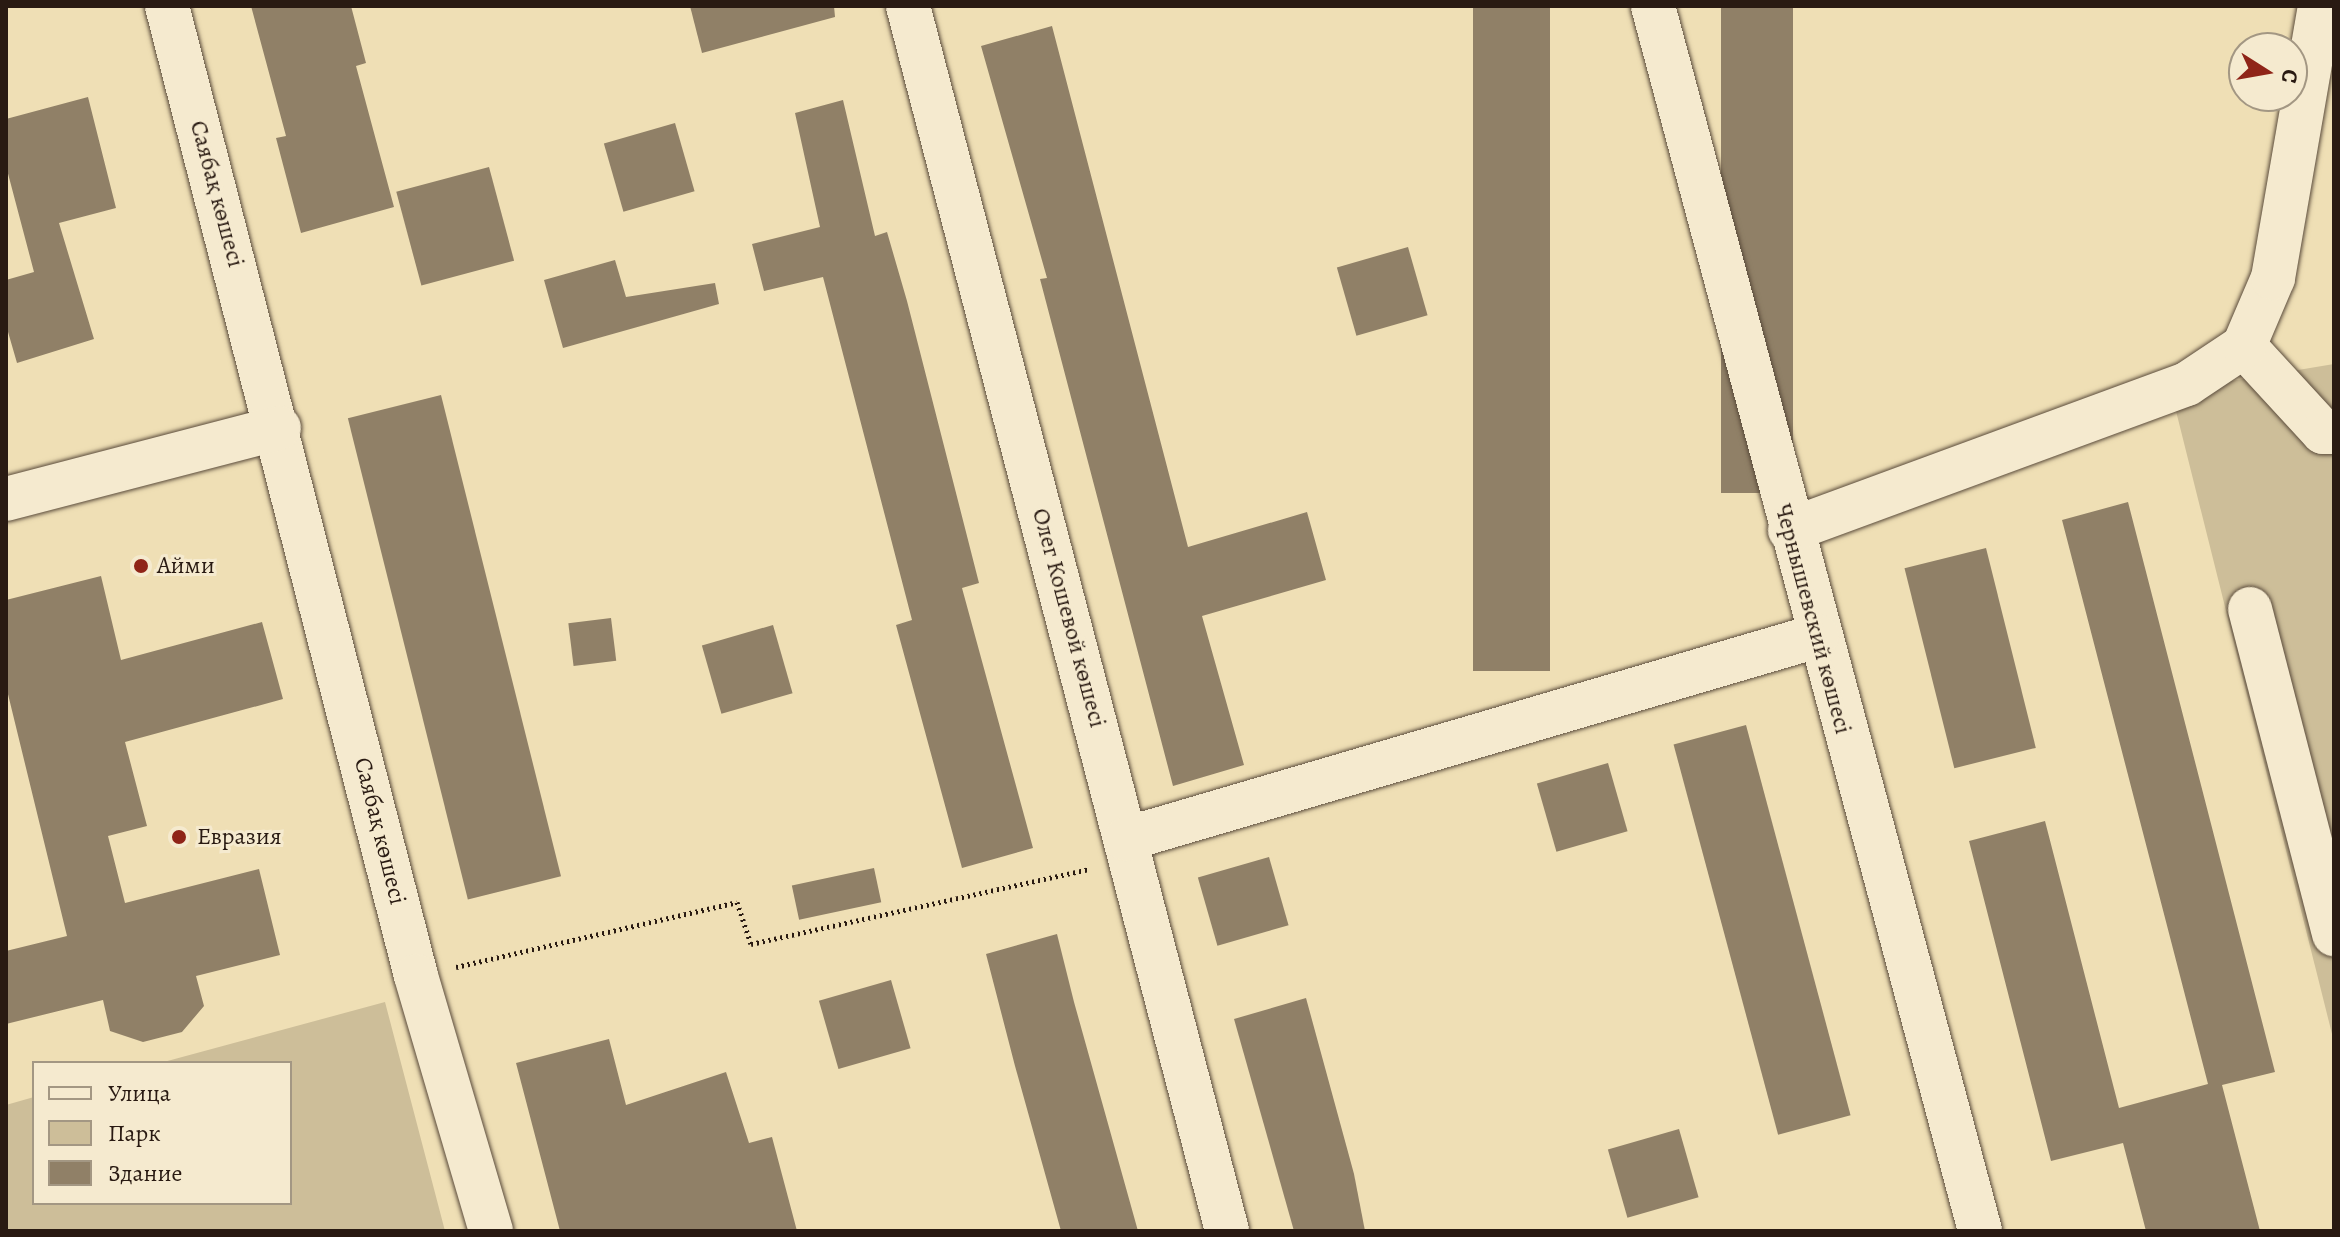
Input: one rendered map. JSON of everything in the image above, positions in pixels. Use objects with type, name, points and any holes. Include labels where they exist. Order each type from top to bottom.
[{"type":"street","name":"Саябақ көшесі","points":[[167,6],[279,428],[416,976],[491,1231]]},
{"type":"street","name":"Олег Кошевой көшесі","points":[[908,6],[1227,1231]]},
{"type":"street","name":"Чернышевский көшесі","points":[[1653,6],[1817,636],[1980,1231]]},
{"type":"street","points":[[1790,530],[2187,384],[2244,346],[2273,278],[2320,6]]},
{"type":"street","points":[[2244,346],[2323,432],[2334,432]]},
{"type":"street","points":[[6,499],[279,428]]},
{"type":"street","points":[[2250,609],[2334,934]]},
{"type":"street","points":[[1129,849],[1817,636]]},
{"type":"path","points":[[416,976],[737,902],[751,944],[1129,849]]},
{"type":"green space","points":[[2334,364],[2334,1042],[2171,391]]},
{"type":"green space","points":[[385,1002],[445,1231],[6,1231],[6,1105],[32,1098],[32,1205],[292,1205],[292,1061],[167,1061]]},
{"type":"building","points":[[251,6],[351,6],[366,63],[356,66],[394,207],[301,233],[276,138],[286,136]]},
{"type":"building","points":[[690,6],[834,6],[835,17],[702,53]]},
{"type":"building","points":[[1473,6],[1550,6],[1550,671],[1473,671]]},
{"type":"building","points":[[1721,6],[1793,6],[1793,493],[1721,493]]},
{"type":"building","points":[[1052,26],[1188,547],[1307,512],[1326,580],[1202,616],[1244,765],[1173,786],[1040,279],[1047,278],[981,46]]},
{"type":"building","points":[[88,97],[116,208],[59,223],[94,339],[17,363],[6,325],[6,280],[34,272],[6,166],[6,119]]},
{"type":"building","points":[[843,100],[875,236],[887,232],[907,301],[979,583],[962,588],[1033,848],[962,868],[896,625],[912,620],[823,277],[764,291],[752,244],[820,227],[795,113]]},
{"type":"building","points":[[675,123],[695,191],[623,212],[604,143]]},
{"type":"building","points":[[489,167],[514,261],[421,286],[396,192]]},
{"type":"building","points":[[1408,247],[1428,315],[1356,336],[1337,267]]},
{"type":"building","points":[[615,260],[626,297],[715,283],[719,304],[563,348],[544,280]]},
{"type":"building","points":[[441,395],[561,876],[468,899],[348,418]]},
{"type":"building","points":[[2128,502],[2275,1072],[2222,1085],[2260,1231],[2146,1231],[2123,1143],[2051,1161],[1969,841],[2045,821],[2119,1108],[2208,1084],[2062,520]]},
{"type":"building","points":[[1986,548],[2036,748],[1954,768],[1904,568]]},
{"type":"building","points":[[101,576],[121,660],[262,622],[283,699],[125,742],[147,826],[108,836],[125,903],[259,869],[280,955],[196,976],[204,1006],[182,1032],[143,1042],[110,1031],[103,1000],[6,1024],[6,951],[67,936],[6,686],[6,600]]},
{"type":"building","points":[[611,618],[616,661],[574,666],[568,623]]},
{"type":"building","points":[[773,625],[793,693],[721,714],[702,645]]},
{"type":"building","points":[[1746,725],[1851,1115],[1778,1135],[1674,744]]},
{"type":"building","points":[[1608,763],[1628,831],[1556,852],[1537,783]]},
{"type":"building","points":[[1269,857],[1289,925],[1217,946],[1198,877]]},
{"type":"building","points":[[874,868],[881,902],[799,920],[792,885]]},
{"type":"building","points":[[1057,934],[1138,1231],[1061,1231],[1015,1066],[986,954]]},
{"type":"building","points":[[891,980],[911,1048],[838,1069],[819,1001]]},
{"type":"building","points":[[1306,998],[1354,1174],[1365,1231],[1294,1231],[1234,1019]]},
{"type":"building","points":[[609,1039],[626,1105],[726,1072],[749,1143],[772,1137],[797,1231],[560,1231],[516,1063]]},
{"type":"building","points":[[1679,1129],[1699,1197],[1627,1218],[1608,1149]]},
{"type":"place","name":"Айми","points":[[141,566]]},
{"type":"place","name":"Евразия","points":[[179,837]]}]
